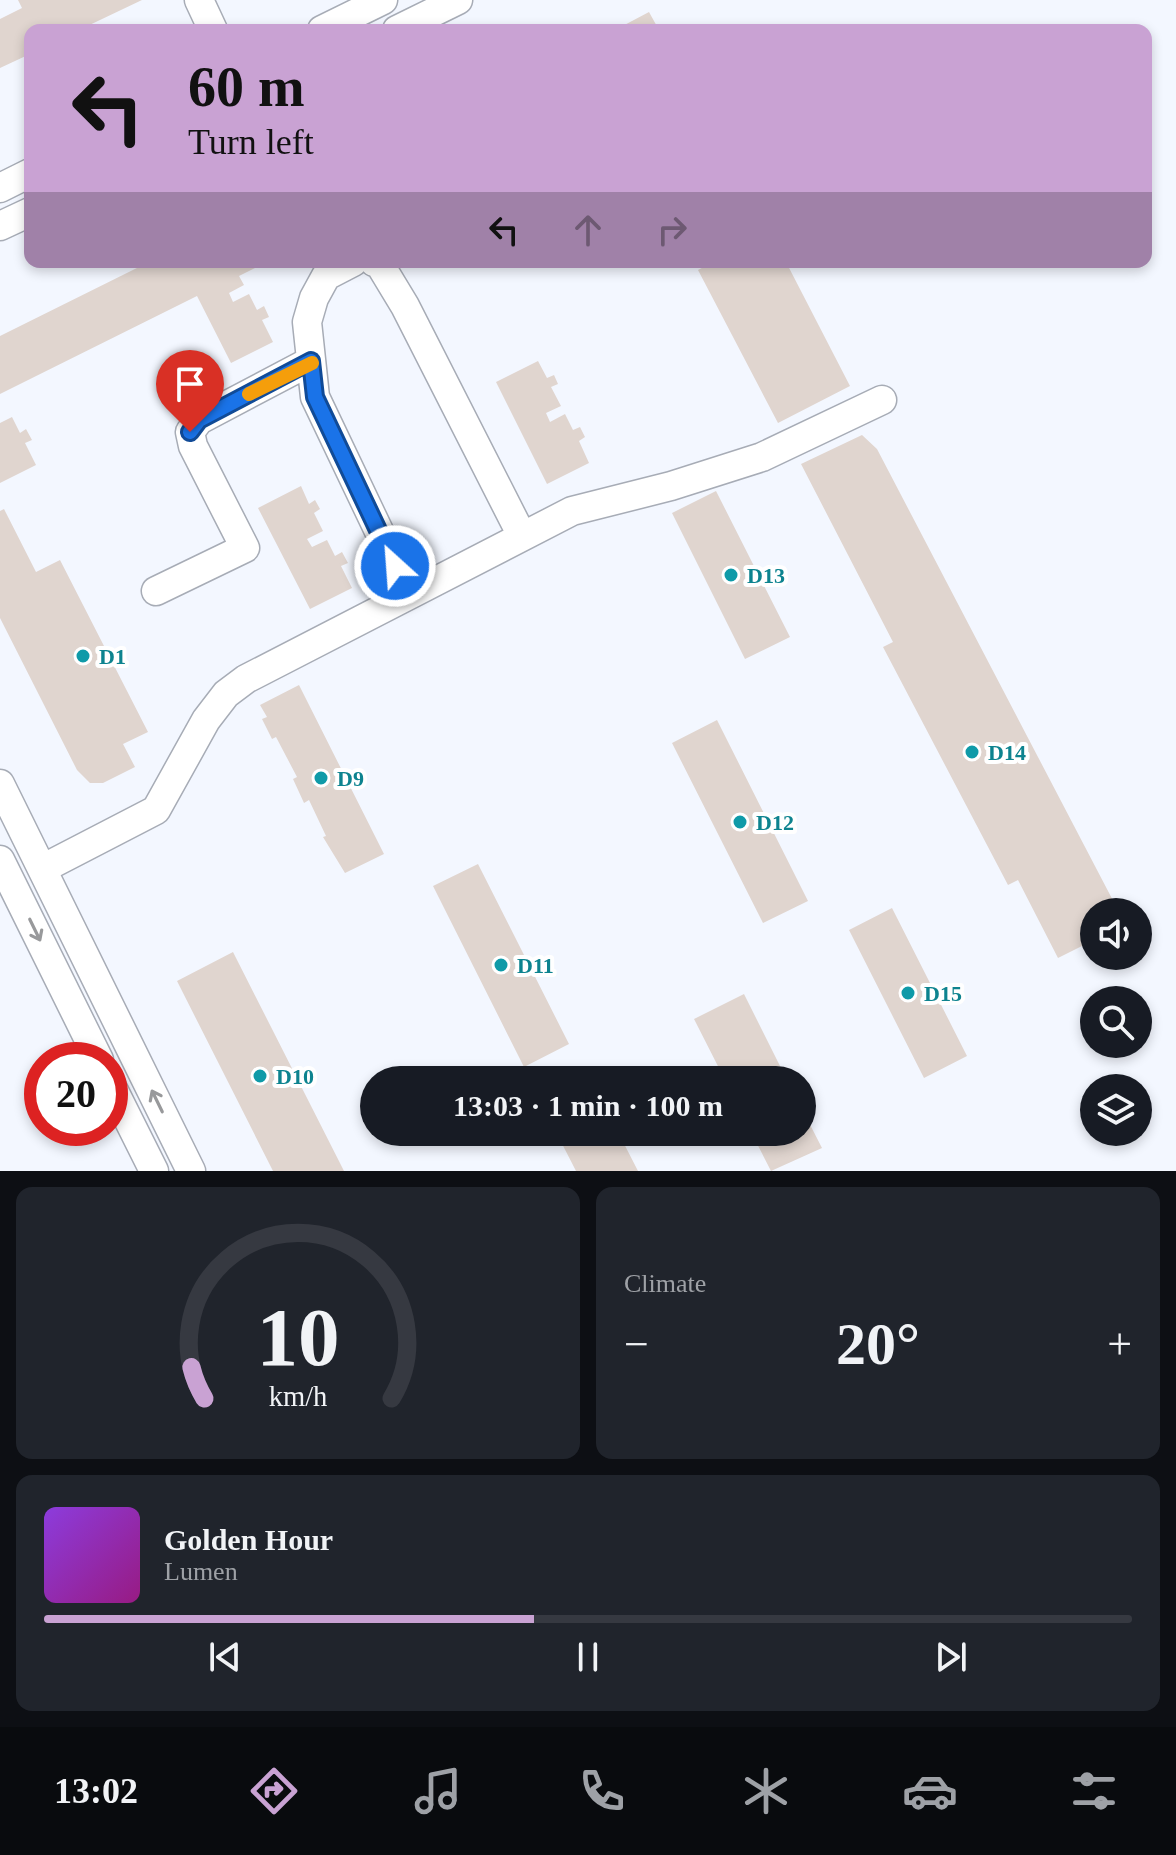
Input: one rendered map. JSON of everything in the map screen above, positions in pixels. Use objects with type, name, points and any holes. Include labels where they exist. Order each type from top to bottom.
[{"type":"street","points":[[199,0],[210,24]]},
{"type":"street","points":[[334,24],[383,0]]},
{"type":"street","points":[[409,24],[458,0]]},
{"type":"street","points":[[0,188],[24,176]]},
{"type":"street","points":[[0,226],[24,215]]},
{"type":"street","points":[[337,268],[326,276],[314,298],[307,322],[315,397],[409,594]]},
{"type":"street","points":[[382,268],[405,306],[522,536]]},
{"type":"street","points":[[156,591],[245,548],[193,446],[190,432],[199,420],[311,361]]},
{"type":"street","points":[[42,869],[156,810],[206,720],[226,694],[246,679],[572,511],[671,486],[762,457],[882,400]]},
{"type":"street","points":[[0,784],[191,1171]]},
{"type":"street","points":[[2,868],[90,1042]]},
{"type":"street","points":[[128,1119],[154,1171]]},
{"type":"building","points":[[18,0],[142,0],[92,24],[24,24],[24,57],[0,68],[0,19],[22,8]]},
{"type":"building","points":[[649,12],[656,24],[626,24]]},
{"type":"building","points":[[137,268],[255,268],[239,276],[244,285],[229,293],[233,302],[249,294],[257,310],[264,306],[269,317],[262,320],[273,342],[231,363],[197,296],[0,394],[0,336]]},
{"type":"building","points":[[789,268],[850,386],[778,423],[698,270]]},
{"type":"building","points":[[538,361],[547,378],[554,375],[558,384],[551,387],[561,406],[546,413],[550,422],[565,414],[573,430],[580,427],[585,437],[579,441],[589,463],[547,484],[496,382]]},
{"type":"building","points":[[12,417],[20,433],[26,429],[32,440],[25,443],[36,465],[0,483],[0,423]]},
{"type":"building","points":[[862,435],[877,449],[1112,898],[1080,898],[1080,947],[1058,958],[1018,880],[1008,885],[883,647],[893,642],[801,464]]},
{"type":"building","points":[[301,486],[309,504],[315,500],[320,509],[314,513],[323,531],[307,539],[312,547],[327,540],[335,556],[342,552],[348,563],[341,566],[352,588],[310,609],[258,508]]},
{"type":"building","name":"D13","points":[[716,491],[790,637],[745,659],[672,513]]},
{"type":"building","points":[[4,509],[36,572],[60,560],[148,732],[123,744],[135,767],[103,783],[90,783],[77,770],[0,618],[0,511]]},
{"type":"building","name":"D9","points":[[299,685],[384,854],[345,873],[323,837],[326,836],[309,800],[304,803],[293,779],[297,777],[276,737],[272,739],[262,719],[267,717],[260,705]]},
{"type":"building","name":"D12","points":[[717,720],[808,901],[763,923],[672,743]]},
{"type":"building","name":"D11","points":[[478,864],[569,1044],[523,1066],[433,886]]},
{"type":"building","name":"D15","points":[[892,908],[967,1056],[924,1078],[849,930]]},
{"type":"building","name":"D10","points":[[233,952],[344,1171],[273,1171],[177,981]]},
{"type":"building","points":[[744,994],[780,1066],[718,1066],[694,1019]]},
{"type":"building","points":[[816,1136],[822,1148],[771,1171],[758,1146],[816,1146]]},
{"type":"building","points":[[563,1146],[625,1146],[638,1171],[576,1171]]},
{"type":"slow traffic","points":[[249,394],[312,363]]},
{"type":"place","name":"D13","points":[[731,575]]},
{"type":"place","name":"D1","points":[[83,656]]},
{"type":"place","name":"D14","points":[[972,752]]},
{"type":"place","name":"D9","points":[[321,778]]},
{"type":"place","name":"D12","points":[[740,822]]},
{"type":"place","name":"D11","points":[[501,965]]},
{"type":"place","name":"D15","points":[[908,993]]},
{"type":"place","name":"D10","points":[[260,1076]]},
{"type":"route","points":[[190,432],[199,420],[311,361],[315,397],[395,566]]}]
